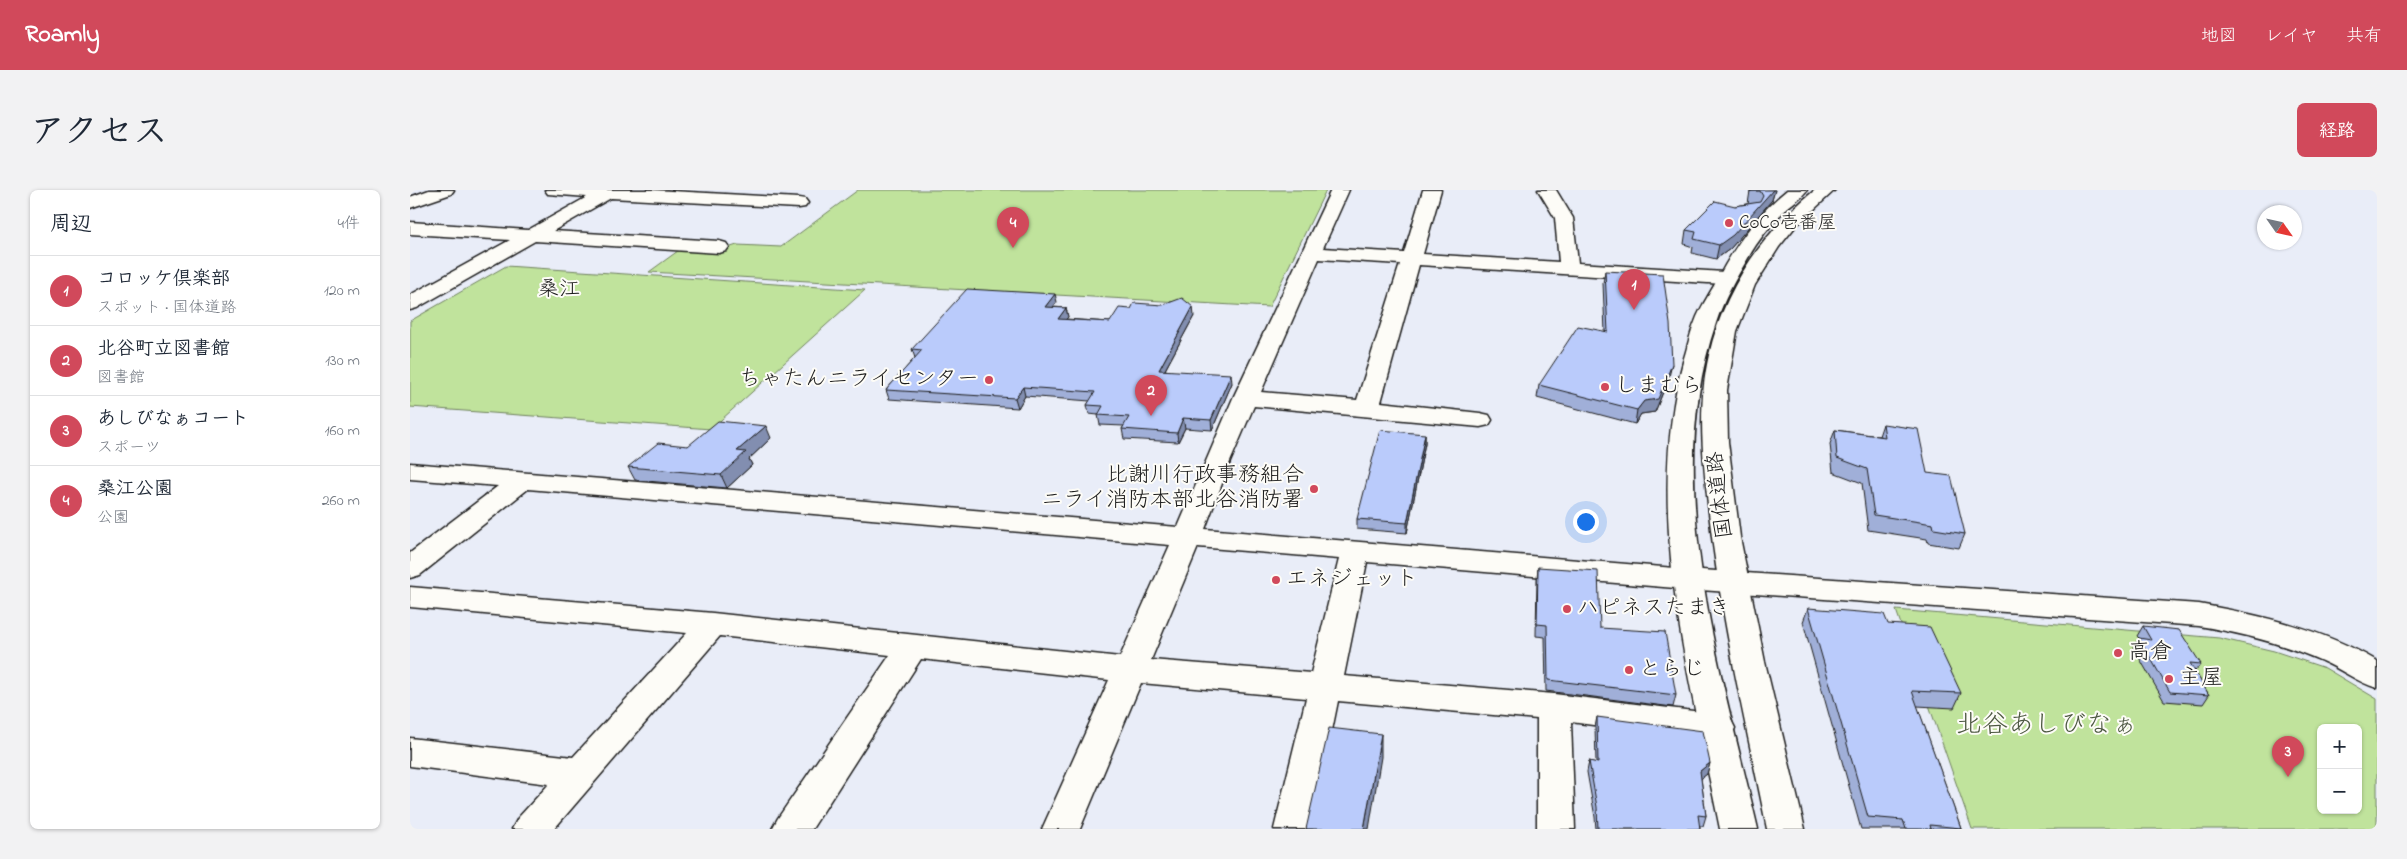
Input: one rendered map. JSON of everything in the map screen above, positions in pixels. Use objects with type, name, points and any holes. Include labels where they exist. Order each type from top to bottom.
[{"type":"street","points":[[410,203],[446,190]]},
{"type":"street","points":[[554,190],[609,191],[799,203]]},
{"type":"street","points":[[697,198],[723,190]]},
{"type":"street","points":[[1061,829],[1188,537],[1217,462],[1340,190]]},
{"type":"street","points":[[1367,408],[1432,190]]},
{"type":"street","points":[[1547,190],[1564,218],[1568,268]]},
{"type":"street","name":"国体道路","points":[[1786,829],[1733,582],[1714,435],[1715,386],[1720,355],[1728,325],[1746,280],[1775,241],[1808,205],[1826,190]]},
{"type":"street","points":[[410,304],[609,191]]},
{"type":"street","name":"国体道路","points":[[1738,829],[1687,579],[1683,535],[1682,440],[1696,350],[1705,320],[1724,278],[1750,239],[1792,191]]},
{"type":"street","points":[[410,228],[719,247]]},
{"type":"street","points":[[1312,253],[1724,278]]},
{"type":"street","points":[[410,282],[445,285]]},
{"type":"street","points":[[1245,398],[1480,420]]},
{"type":"street","points":[[410,472],[1687,579],[2198,615],[2233,620],[2299,638],[2335,652],[2377,676]]},
{"type":"street","points":[[410,568],[522,481]]},
{"type":"street","points":[[1293,829],[1355,551]]},
{"type":"street","points":[[410,597],[713,624],[1130,670],[1554,707],[1718,728]]},
{"type":"street","points":[[531,829],[713,624]]},
{"type":"street","points":[[791,829],[912,647]]},
{"type":"street","points":[[1554,707],[1556,829]]},
{"type":"street","points":[[410,752],[581,773]]},
{"type":"green space","points":[[858,190],[1326,190],[1269,307],[649,272],[682,248],[722,250],[737,245],[781,247]]},
{"type":"green space","points":[[506,266],[865,290],[711,429],[410,407],[410,321]]},
{"type":"green space","name":"北谷あしびなぁ","points":[[1896,610],[2219,638],[2274,651],[2325,668],[2377,699],[2377,829],[1972,829]]},
{"type":"building","points":[[1773,190],[1733,235],[1719,245],[1694,239],[1696,232],[1686,230],[1715,201],[1735,206],[1760,202],[1763,196],[1760,191],[1750,191]]},
{"type":"building","points":[[1605,271],[1663,274],[1670,324],[1672,364],[1658,399],[1644,401],[1637,410],[1539,385],[1578,326],[1608,332]]},
{"type":"building","points":[[967,289],[1055,294],[1045,307],[1066,308],[1058,319],[1110,322],[1119,308],[1131,309],[1134,303],[1163,305],[1182,298],[1193,307],[1159,370],[1231,374],[1211,420],[1183,418],[1177,433],[1122,429],[1129,417],[1098,415],[1103,406],[1087,405],[1095,392],[1023,387],[1015,398],[886,390],[922,350],[912,349]]},
{"type":"building","points":[[718,421],[766,426],[737,451],[746,452],[721,475],[628,467],[658,443],[688,446]]},
{"type":"building","points":[[1883,424],[1918,429],[1927,473],[1951,476],[1965,534],[1934,529],[1933,524],[1874,515],[1867,469],[1837,458],[1835,430],[1885,437]]},
{"type":"building","points":[[1380,430],[1425,434],[1407,523],[1357,519]]},
{"type":"building","points":[[1538,567],[1598,571],[1600,628],[1665,632],[1676,695],[1548,680],[1547,625],[1537,624]]},
{"type":"building","points":[[1808,608],[1884,614],[1888,624],[1930,627],[1961,693],[1912,691],[1961,828],[1930,825],[1931,829],[1906,829],[1903,820],[1868,817]]},
{"type":"building","points":[[2143,626],[2179,630],[2201,664],[2190,663],[2209,695],[2170,692],[2139,638],[2151,640]]},
{"type":"building","points":[[1597,717],[1703,731],[1710,763],[1700,771],[1706,816],[1698,815],[1700,829],[1598,829],[1597,807],[1589,761],[1598,763]]},
{"type":"building","points":[[1329,728],[1381,734],[1364,829],[1306,829]]},
{"type":"place","name":"CoCo壱番屋","points":[[1729,223]]},
{"type":"place","name":"桑江公園","points":[[1013,248]]},
{"type":"place","name":"コロッケ倶楽部","points":[[1634,310]]},
{"type":"place","name":"ちゃたんニライセンター","points":[[989,380]]},
{"type":"place","name":"しまむら","points":[[1605,387]]},
{"type":"place","name":"北谷町立図書館","points":[[1151,416]]},
{"type":"place","name":"比謝川行政事務組合 ニライ消防本部北谷消防署","points":[[1314,489]]},
{"type":"place","name":"エネジェット","points":[[1276,580]]},
{"type":"place","name":"ハピネスたまき","points":[[1567,609]]},
{"type":"place","name":"高倉","points":[[2118,653]]},
{"type":"place","name":"とらじ","points":[[1629,670]]},
{"type":"place","name":"主屋","points":[[2169,679]]},
{"type":"place","name":"あしびなぁコート","points":[[2288,777]]},
{"type":"district","name":"桑江","points":[[559,290]]}]
